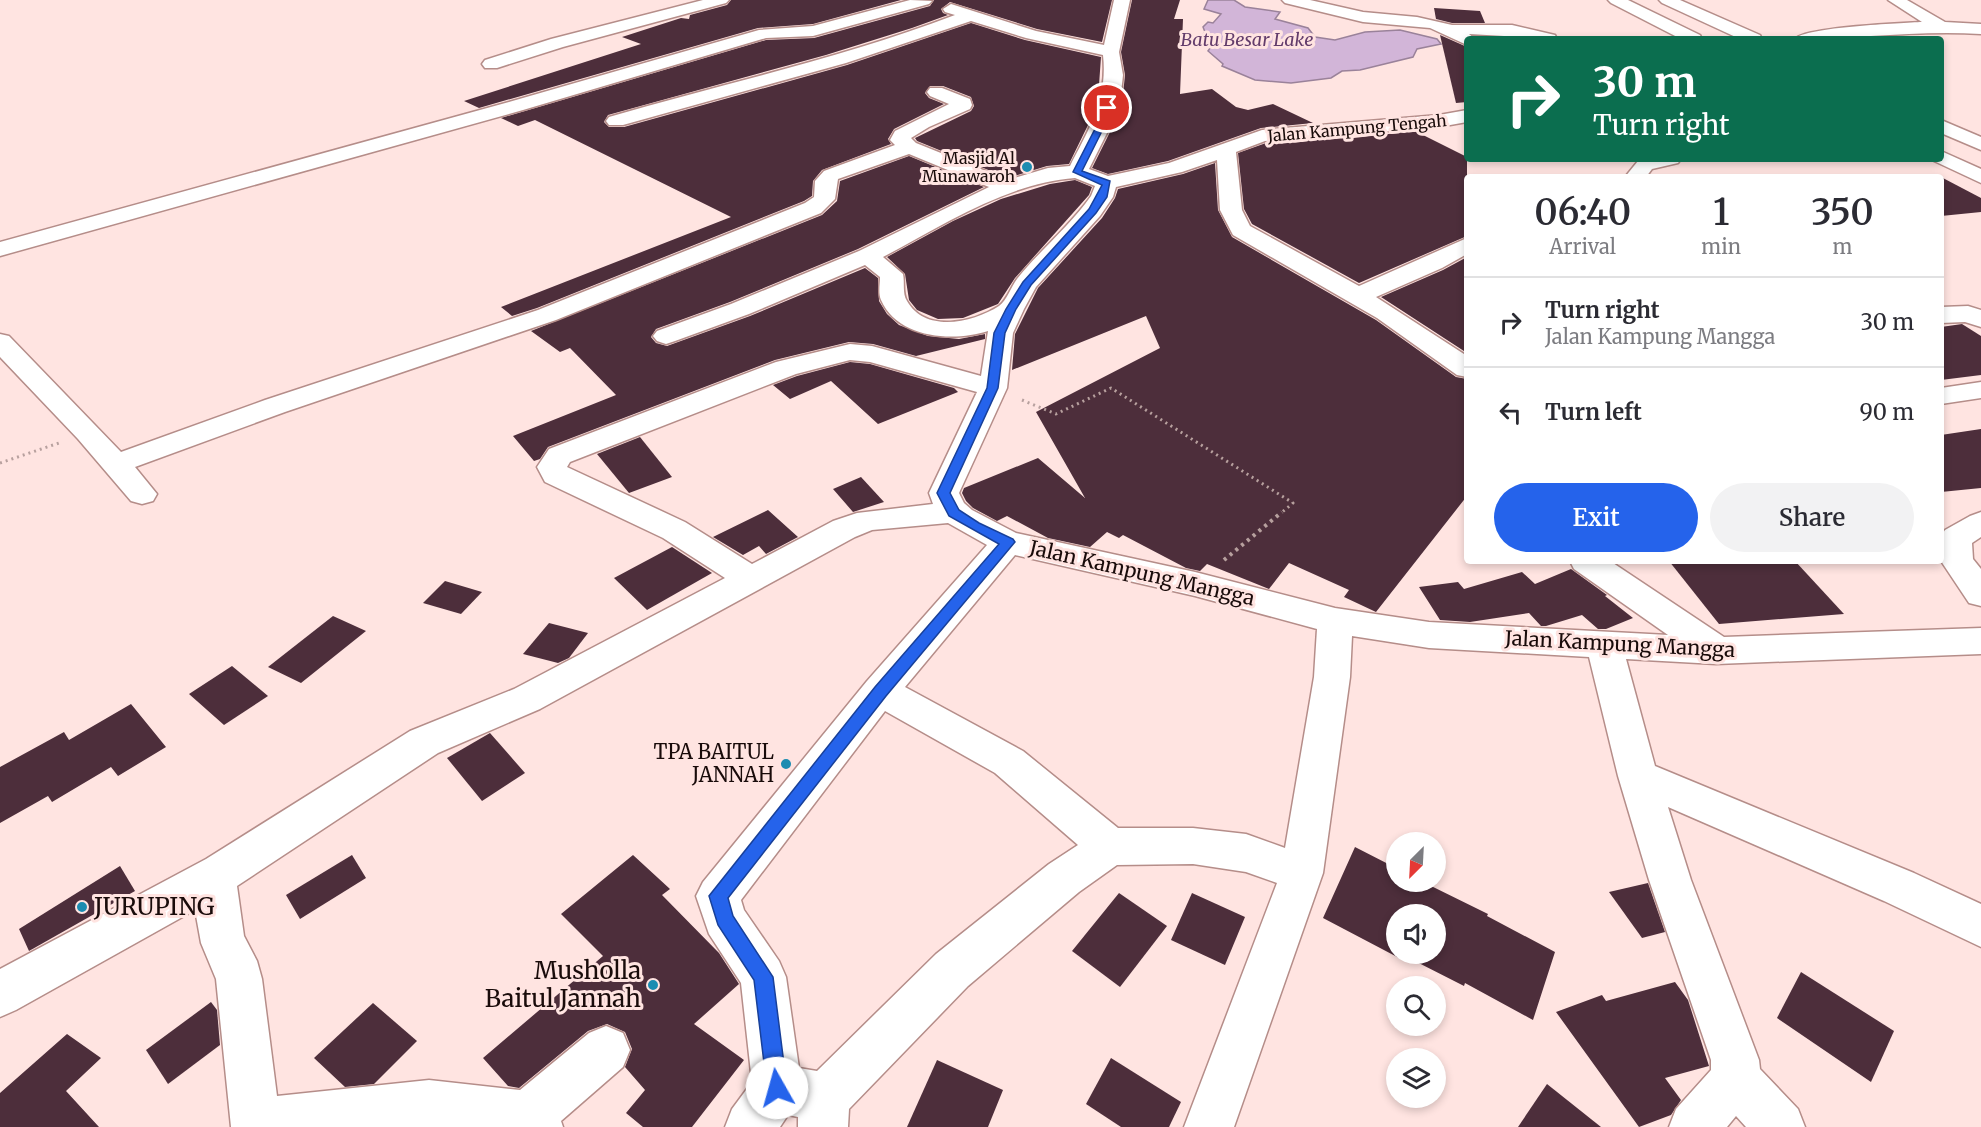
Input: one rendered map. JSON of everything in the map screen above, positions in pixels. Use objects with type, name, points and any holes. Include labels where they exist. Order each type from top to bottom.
[{"type":"main road","points":[[0,249],[407,137],[765,33],[813,31],[924,0],[1032,35],[1111,52]]},
{"type":"main road","points":[[948,8],[982,0]]},
{"type":"main road","points":[[1077,172],[1102,123],[1112,93],[1114,75],[1111,52],[1122,0]]},
{"type":"main road","points":[[1290,0],[1365,18],[1418,22],[1454,29],[1512,30],[1537,36]]},
{"type":"main road","points":[[1616,0],[1688,36]]},
{"type":"main road","points":[[1667,0],[1747,36]]},
{"type":"main road","points":[[1896,0],[1940,26]]},
{"type":"main road","points":[[491,64],[557,43],[704,5],[722,6]]},
{"type":"main road","points":[[616,121],[685,99],[810,68],[915,36],[971,15]]},
{"type":"main road","points":[[744,23],[765,33]]},
{"type":"main road","points":[[1824,36],[1881,28],[1940,26],[1981,30]]},
{"type":"main road","points":[[1454,29],[1464,37]]},
{"type":"main road","points":[[936,92],[963,103],[963,105],[921,123],[902,135],[900,140],[909,147],[1007,187]]},
{"type":"main road","name":"Jalan Kampung Tengah","points":[[1107,183],[1175,168],[1263,136],[1302,130],[1439,121],[1464,117]]},
{"type":"main road","points":[[1944,127],[1981,144]]},
{"type":"main road","points":[[116,464],[275,406],[547,315],[813,208],[824,199],[826,181],[831,175],[909,147]]},
{"type":"main road","points":[[1226,151],[1231,210],[1241,230],[1357,296],[1439,347],[1464,367]]},
{"type":"main road","points":[[1944,158],[1981,177]]},
{"type":"main road","points":[[1638,174],[1645,165],[1658,162]]},
{"type":"main road","points":[[666,336],[740,309],[867,256],[944,216],[1007,187],[1048,174],[1077,172],[1107,183],[1102,197],[1092,211],[1026,284],[1011,309],[1000,333],[993,388],[944,493],[954,513],[974,526],[1008,542]]},
{"type":"main road","points":[[1357,296],[1434,263],[1464,247]]},
{"type":"main road","points":[[867,256],[891,274],[895,302],[911,318],[924,325],[939,329],[970,328],[1011,309]]},
{"type":"main road","points":[[1944,315],[1968,314],[1981,319]]},
{"type":"main road","points":[[0,342],[88,433],[142,494]]},
{"type":"main road","points":[[751,579],[674,530],[556,475],[552,467],[559,456],[786,368],[850,352],[872,354],[993,388]]},
{"type":"main road","points":[[1944,396],[1981,390]]},
{"type":"main road","points":[[1944,414],[1981,409]]},
{"type":"main road","points":[[0,994],[221,873],[424,742],[526,699],[844,529],[868,520],[954,513]]},
{"type":"main road","points":[[1981,523],[1956,538],[1957,561],[1981,594]]},
{"type":"main road","name":"Jalan Kampung Mangga","points":[[777,1088],[764,977],[725,919],[718,896],[880,691],[1008,542],[1195,584],[1335,621],[1429,635],[1716,651],[1981,641]]},
{"type":"main road","points":[[1590,564],[1716,651]]},
{"type":"main road","points":[[1209,1127],[1302,873],[1332,677],[1335,621]]},
{"type":"main road","points":[[1605,644],[1638,776],[1670,880],[1735,1060],[1736,1079],[1780,1127]]},
{"type":"main road","points":[[880,691],[1009,762],[1110,847]]},
{"type":"main road","points":[[1638,776],[1899,887],[1981,926]]},
{"type":"main road","points":[[750,1127],[777,1088],[824,1112],[952,970],[1064,878],[1110,847],[1193,846],[1246,853],[1302,873]]},
{"type":"main road","points":[[221,873],[215,883],[215,897],[222,943],[234,961],[239,979],[253,1125],[429,1105],[533,1121],[606,1050]]},
{"type":"main road","points":[[1694,1127],[1736,1079]]},
{"type":"path","points":[[993,388],[1056,414],[1111,388],[1293,503],[1195,584]]},
{"type":"path","points":[[0,463],[88,433]]},
{"type":"water","name":"Batu Besar Lake","points":[[1208,0],[1234,0],[1245,7],[1280,12],[1275,19],[1308,28],[1315,37],[1335,40],[1365,32],[1400,30],[1437,39],[1441,44],[1417,49],[1413,57],[1360,70],[1342,71],[1331,78],[1291,83],[1255,80],[1222,66],[1223,64],[1208,51],[1213,44],[1203,34],[1205,32],[1203,27],[1208,22],[1213,23],[1221,14],[1204,9]]},
{"type":"building","points":[[731,0],[901,0],[813,24],[758,28],[479,108],[464,101],[641,44],[622,37],[681,18],[689,19],[690,15],[727,5]]},
{"type":"building","points":[[934,0],[1112,0],[1102,42],[1037,29],[950,2],[941,9],[948,15],[912,28],[826,55],[608,115],[604,122],[609,127],[624,127],[847,65],[971,23],[1025,40],[1101,57],[1098,99],[1069,164],[1047,166],[1008,178],[917,141],[915,138],[971,111],[974,106],[971,97],[943,86],[930,86],[925,93],[929,98],[944,104],[894,129],[888,139],[891,144],[822,170],[813,181],[812,196],[804,201],[537,308],[512,316],[501,307],[731,217],[535,120],[518,126],[501,118],[766,40],[814,38],[930,6]]},
{"type":"building","points":[[1132,0],[1180,0],[1174,19],[1183,19],[1180,94],[1212,89],[1236,107],[1248,110],[1273,104],[1313,123],[1261,128],[1168,161],[1108,174],[1092,168],[1114,124],[1123,94],[1125,75],[1121,52]]},
{"type":"building","points":[[1434,8],[1480,11],[1485,23],[1452,23],[1436,19]]},
{"type":"building","points":[[1440,35],[1464,46],[1464,102],[1456,103]]},
{"type":"building","points":[[1415,131],[1464,156],[1464,162],[1467,162],[1467,174],[1464,174],[1464,237],[1359,283],[1252,224],[1244,209],[1238,153],[1266,143],[1341,137],[1345,139]]},
{"type":"building","points":[[909,156],[984,187],[858,249],[730,302],[656,329],[651,337],[656,343],[667,346],[750,316],[865,268],[878,278],[879,301],[887,314],[899,325],[928,336],[959,339],[985,334],[985,339],[916,356],[873,344],[849,342],[775,360],[548,447],[540,459],[534,461],[513,436],[616,395],[570,348],[560,352],[531,331],[822,215],[837,201],[840,181]]},
{"type":"building","points":[[1215,163],[1218,210],[1232,237],[1376,320],[1456,377],[1464,378],[1464,500],[1376,612],[1344,597],[1349,590],[1289,563],[1269,589],[1207,564],[1200,571],[1186,568],[1123,535],[1119,538],[1107,532],[1090,547],[1048,538],[1007,516],[997,521],[973,508],[962,493],[964,488],[1038,458],[1085,498],[1036,412],[1160,348],[1146,316],[1012,370],[1015,334],[1038,288],[1102,218],[1118,189],[1183,174]]},
{"type":"building","points":[[1944,179],[1981,198],[1981,212],[1944,216]]},
{"type":"building","points":[[1075,180],[1092,187],[1089,195],[1015,278],[998,304],[963,318],[938,319],[917,310],[909,300],[905,274],[887,257],[953,221],[1001,199],[1050,184]]},
{"type":"building","points":[[1464,259],[1464,351],[1381,297]]},
{"type":"building","points":[[1962,324],[1981,336],[1981,375],[1944,380],[1944,327]]},
{"type":"building","points":[[850,362],[870,364],[954,388],[958,392],[878,424],[831,381],[790,399],[773,385]]},
{"type":"building","points":[[1981,429],[1981,488],[1944,492],[1944,435]]},
{"type":"building","points":[[640,437],[672,477],[629,493],[597,454]]},
{"type":"building","points":[[861,477],[884,502],[853,512],[833,489]]},
{"type":"building","points":[[768,510],[798,537],[766,554],[759,546],[743,555],[713,537]]},
{"type":"building","points":[[672,547],[712,573],[647,610],[614,578]]},
{"type":"building","points":[[1671,564],[1798,564],[1844,614],[1719,624]]},
{"type":"building","points":[[1571,569],[1607,595],[1605,596],[1633,618],[1606,629],[1598,629],[1582,615],[1546,626],[1541,626],[1529,613],[1470,622],[1440,620],[1419,587],[1458,582],[1464,589],[1522,572],[1535,584]]},
{"type":"building","points":[[445,581],[482,592],[461,614],[423,603]]},
{"type":"building","points":[[333,616],[366,631],[301,683],[268,667]]},
{"type":"building","points":[[549,623],[588,633],[569,658],[558,663],[523,654]]},
{"type":"building","points":[[232,666],[268,696],[224,725],[189,694]]},
{"type":"building","points":[[131,704],[166,747],[118,776],[111,767],[52,802],[48,796],[0,823],[0,767],[64,732],[69,740]]},
{"type":"building","points":[[490,733],[525,773],[482,801],[447,758]]},
{"type":"building","points":[[1355,847],[1386,863],[1386,892],[1443,892],[1555,952],[1533,1020],[1465,983],[1464,986],[1421,964],[1446,964],[1446,904],[1386,904],[1386,951],[1323,918]]},
{"type":"building","points":[[352,855],[366,878],[300,919],[286,895]]},
{"type":"building","points":[[633,855],[670,889],[662,895],[719,953],[739,984],[694,1024],[744,1060],[692,1127],[643,1127],[626,1113],[645,1090],[625,1067],[632,1049],[625,1032],[607,1024],[588,1031],[519,1088],[508,1086],[483,1058],[603,956],[561,914]]},
{"type":"building","name":"JURUPING","points":[[120,866],[135,891],[29,951],[19,929]]},
{"type":"building","points":[[1648,883],[1665,932],[1642,938],[1609,892]]},
{"type":"building","points":[[1119,893],[1167,926],[1120,987],[1072,951]]},
{"type":"building","points":[[1192,893],[1245,917],[1225,965],[1171,940]]},
{"type":"building","points":[[1801,972],[1894,1031],[1871,1082],[1777,1018]]},
{"type":"building","points":[[1675,982],[1688,1000],[1709,1066],[1665,1078],[1681,1100],[1671,1115],[1639,1127],[1556,1012],[1602,995],[1606,1001]]},
{"type":"building","points":[[211,1002],[217,1010],[220,1045],[168,1084],[146,1050]]},
{"type":"building","points":[[373,1003],[417,1041],[374,1084],[345,1087],[314,1058]]},
{"type":"building","points":[[67,1034],[101,1058],[66,1091],[99,1127],[0,1127],[0,1093]]},
{"type":"building","points":[[1111,1058],[1181,1102],[1169,1127],[1121,1127],[1086,1104]]},
{"type":"building","points":[[937,1060],[1003,1090],[988,1127],[907,1127]]},
{"type":"building","points":[[1547,1084],[1601,1127],[1518,1127]]},
{"type":"place","name":"Masjid Al Munawaroh","points":[[1027,167]]},
{"type":"place","name":"TPA BAITUL JANNAH","points":[[786,764]]},
{"type":"place","name":"JURUPING","points":[[82,907]]},
{"type":"place","name":"Musholla Baitul Jannah","points":[[653,985]]},
{"type":"route","points":[[777,1088],[764,977],[725,919],[718,896],[880,691],[1008,542],[974,526],[954,513],[945,500],[944,493],[982,407],[993,388],[1000,333],[1011,309],[1026,284],[1102,197],[1107,183],[1077,172],[1102,123],[1107,108]]}]
